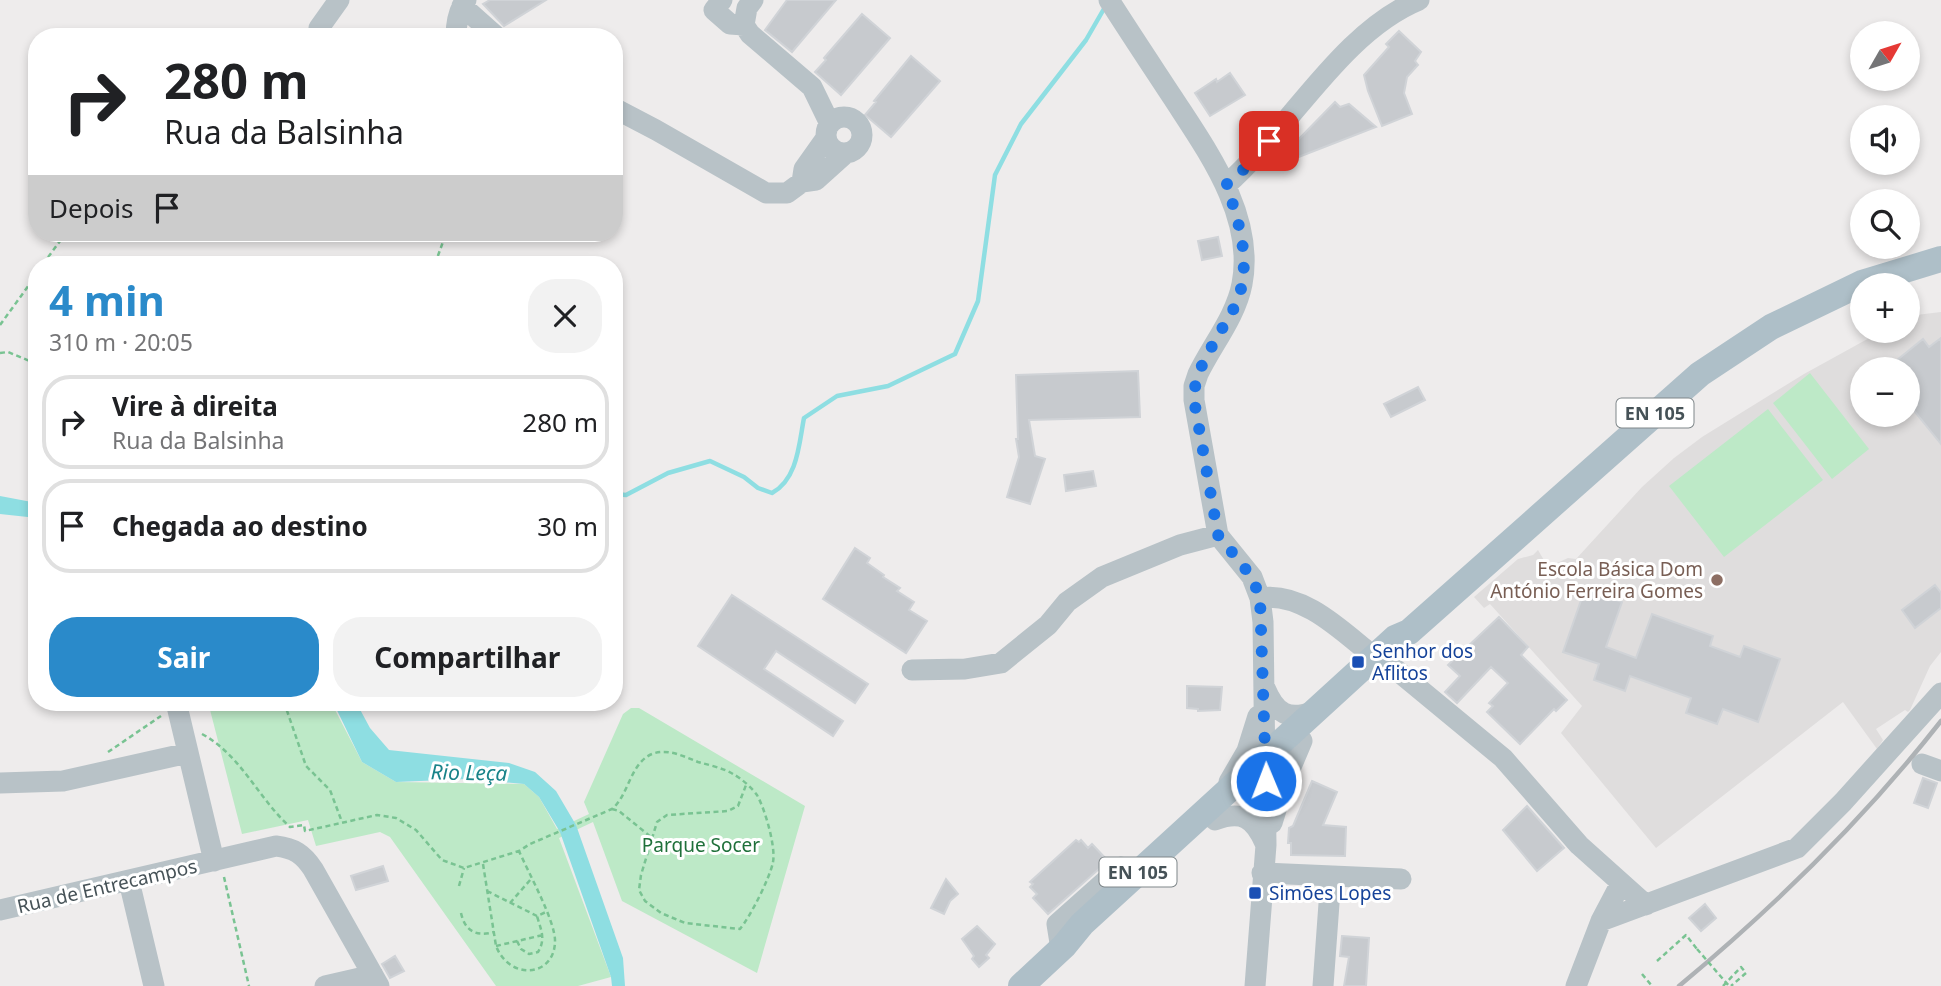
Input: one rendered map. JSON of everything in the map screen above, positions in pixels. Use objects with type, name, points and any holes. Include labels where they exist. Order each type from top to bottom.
[{"type":"main road","name":"EN 105","points":[[1269,763],[1315,711],[1395,638],[1409,632],[1700,374],[1771,327],[1862,283],[1941,259]]},
{"type":"main road","name":"EN 105","points":[[1021,986],[1138,872],[1269,763],[1376,656]]},
{"type":"main road","name":"EN 105","points":[[1063,948],[1089,932],[1215,810]]},
{"type":"street","points":[[320,28],[339,0]]},
{"type":"street","points":[[722,0],[714,10],[730,24],[744,25]]},
{"type":"street","points":[[623,113],[766,193],[787,193],[802,183],[816,180],[846,153],[857,148],[862,137],[855,121],[824,92],[812,87],[750,34],[744,25],[747,8],[753,0]]},
{"type":"street","points":[[1109,0],[1195,132],[1226,185],[1234,206],[1244,250],[1242,286],[1236,304],[1204,361],[1194,386],[1194,400],[1218,535],[1252,577],[1260,598],[1269,763],[1266,845],[1255,986]]},
{"type":"street","points":[[1226,185],[1244,169],[1310,93],[1371,30],[1400,8],[1419,0]]},
{"type":"street","points":[[456,28],[464,3],[488,28]]},
{"type":"street","points":[[812,87],[828,131],[831,148],[846,153]]},
{"type":"street","points":[[802,183],[804,169],[839,118],[855,121]]},
{"type":"street","points":[[912,670],[965,669],[1001,663],[1048,625],[1067,602],[1102,577],[1180,545],[1218,535]]},
{"type":"street","points":[[1260,598],[1280,598],[1309,608],[1376,656],[1503,758],[1555,820],[1646,905]]},
{"type":"street","points":[[1264,687],[1276,708],[1287,715],[1299,717],[1315,711]]},
{"type":"street","points":[[1264,687],[1256,726],[1247,751],[1215,810],[1252,821],[1266,845]]},
{"type":"street","points":[[1601,921],[1797,848],[1843,802],[1941,693]]},
{"type":"street","points":[[170,711],[188,753],[220,860]]},
{"type":"street","points":[[192,711],[220,860]]},
{"type":"street","points":[[0,783],[63,781],[188,753]]},
{"type":"street","points":[[1266,845],[1285,781],[1269,763]]},
{"type":"street","points":[[1089,932],[1130,888],[1269,763]]},
{"type":"street","name":"Rua de Entrecampos","points":[[0,910],[276,846],[290,848],[304,856],[376,980]]},
{"type":"street","points":[[1262,873],[1401,879]]},
{"type":"street","points":[[1323,986],[1331,876]]},
{"type":"street","points":[[129,881],[153,986]]},
{"type":"street","points":[[1576,986],[1601,921],[1621,883]]},
{"type":"street","points":[[325,986],[376,980]]},
{"type":"path","points":[[0,325],[28,286]]},
{"type":"path","points":[[0,353],[8,352],[28,360]]},
{"type":"path","points":[[99,773],[96,760],[165,711]]},
{"type":"path","points":[[287,711],[306,766],[330,790],[342,822]]},
{"type":"path","points":[[197,732],[218,743],[230,754],[268,800],[274,812],[290,827],[304,825],[305,831],[377,815],[396,818],[416,830],[442,860],[464,868],[519,851],[612,809],[619,803],[642,760],[652,754],[667,751],[733,773],[746,785],[757,796],[774,851],[773,864],[748,919],[740,929],[685,923],[645,901],[639,890],[641,874],[657,822],[667,815],[728,811],[738,806],[746,785]]},
{"type":"path","points":[[612,809],[619,811],[652,838]]},
{"type":"path","points":[[483,864],[496,946],[500,956],[516,969],[526,971],[544,965],[550,958],[555,939],[519,851]]},
{"type":"path","points":[[220,860],[249,986]]},
{"type":"path","points":[[459,886],[464,868]]},
{"type":"path","points":[[510,903],[531,879]]},
{"type":"path","points":[[487,891],[537,916],[543,935],[538,952],[529,954],[521,949],[517,941]]},
{"type":"path","points":[[537,916],[545,912]]},
{"type":"path","points":[[461,913],[467,928],[475,934],[494,932]]},
{"type":"path","points":[[496,946],[543,935]]},
{"type":"path","points":[[1657,961],[1686,935],[1697,949],[1730,986],[1746,973],[1741,967],[1723,986]]},
{"type":"path","points":[[1642,974],[1652,986]]},
{"type":"shaded area","name":"Escola Básica Dom António Ferreira Gomes","points":[[1941,312],[1941,652],[1930,666],[1910,710],[1905,710],[1876,729],[1883,740],[1877,749],[1843,702],[1656,848],[1561,733],[1582,706],[1490,604],[1484,608],[1474,597],[1518,559],[1533,555],[1538,550],[1545,562],[1557,563],[1568,558],[1576,559],[1642,487],[1674,458],[1702,437],[1860,343],[1920,343],[1920,315]]},
{"type":"green space","points":[[1810,373],[1869,449],[1832,479],[1773,403]]},
{"type":"green space","points":[[1768,409],[1823,480],[1724,557],[1669,486]]},
{"type":"green space","name":"Parque Socer","points":[[631,708],[639,708],[805,806],[757,973],[622,901],[593,822],[559,838],[611,977],[578,986],[496,986],[390,837],[380,832],[316,846],[308,820],[242,834],[210,711],[336,711],[362,762],[396,782],[524,784],[539,797],[557,829],[589,814],[584,802],[623,714]]},
{"type":"water","points":[[0,496],[28,501],[28,517],[0,514]]},
{"type":"water","name":"Rio Leça","points":[[337,711],[361,711],[370,728],[389,750],[509,763],[535,772],[556,791],[576,825],[623,958],[625,986],[612,986],[560,832],[539,797],[524,784],[468,779],[396,782],[362,762]]},
{"type":"building","points":[[490,0],[546,0],[504,26],[483,4]]},
{"type":"building","points":[[787,0],[836,0],[792,52],[765,30]]},
{"type":"building","points":[[862,14],[890,38],[841,95],[815,72]]},
{"type":"building","points":[[1399,31],[1421,52],[1415,61],[1418,65],[1407,77],[1404,93],[1412,114],[1382,126],[1364,75],[1389,47],[1386,44]]},
{"type":"building","points":[[911,56],[940,81],[891,137],[865,115]]},
{"type":"building","points":[[1230,73],[1245,95],[1210,116],[1195,93]]},
{"type":"building","points":[[1335,102],[1340,107],[1349,104],[1376,127],[1296,158],[1288,150]]},
{"type":"building","points":[[1218,237],[1222,256],[1202,260],[1198,241]]},
{"type":"building","points":[[1941,338],[1941,444],[1920,418],[1920,357],[1901,357],[1923,339],[1929,347]]},
{"type":"building","points":[[1138,371],[1140,417],[1029,420],[1035,456],[1045,459],[1030,504],[1007,497],[1019,457],[1016,439],[1016,375]]},
{"type":"building","points":[[1418,387],[1425,400],[1391,417],[1384,404]]},
{"type":"building","points":[[1093,471],[1096,486],[1066,491],[1064,475]]},
{"type":"building","points":[[855,548],[870,558],[867,563],[900,588],[897,591],[914,602],[909,610],[927,621],[906,653],[823,599]]},
{"type":"building","points":[[1935,585],[1941,593],[1941,608],[1915,628],[1902,610]]},
{"type":"building","points":[[1585,589],[1622,602],[1606,647],[1636,658],[1652,614],[1713,636],[1710,646],[1740,657],[1744,646],[1780,659],[1758,722],[1723,709],[1717,724],[1686,713],[1691,698],[1630,676],[1625,691],[1594,680],[1599,664],[1563,652]]},
{"type":"building","points":[[732,595],[868,684],[855,703],[776,651],[764,669],[843,721],[833,736],[698,646]]},
{"type":"building","points":[[1499,617],[1528,647],[1521,655],[1567,700],[1556,711],[1554,709],[1520,744],[1487,712],[1493,706],[1489,703],[1508,683],[1491,667],[1457,703],[1445,692],[1460,676],[1448,665]]},
{"type":"building","points":[[1187,686],[1222,687],[1220,710],[1198,711],[1187,708]]},
{"type":"building","points":[[1923,778],[1937,783],[1928,808],[1914,803]]},
{"type":"building","points":[[1312,781],[1337,792],[1323,825],[1346,827],[1345,856],[1291,855],[1291,843],[1288,843],[1289,828],[1293,826]]},
{"type":"building","points":[[1527,806],[1564,848],[1537,871],[1503,830]]},
{"type":"building","points":[[1076,840],[1081,840],[1088,848],[1092,844],[1108,861],[1048,914],[1033,898],[1037,894],[1030,887],[1033,884],[1030,882]]},
{"type":"building","points":[[383,866],[388,881],[356,890],[351,876]]},
{"type":"building","points":[[946,879],[958,894],[950,901],[944,914],[931,908]]},
{"type":"building","points":[[1705,904],[1716,918],[1701,931],[1689,918]]},
{"type":"building","points":[[977,926],[995,944],[986,955],[989,958],[979,967],[962,939]]},
{"type":"building","points":[[1342,936],[1369,938],[1366,986],[1344,986],[1349,957],[1340,956]]},
{"type":"building","points":[[395,956],[404,971],[390,978],[382,964]]},
{"type":"waterway","points":[[623,495],[668,473],[710,461],[772,493],[781,487],[792,470],[804,418],[837,396],[888,386],[955,354],[978,301],[995,175],[1021,124],[1086,40],[1105,7]]},
{"type":"railway","points":[[1679,986],[1784,893],[1850,827],[1941,721]]},
{"type":"place","name":"Escola Básica Dom António Ferreira Gomes","points":[[1717,580]]},
{"type":"place","name":"Senhor dos Aflitos","points":[[1358,662]]},
{"type":"place","name":"Simões Lopes","points":[[1255,893]]},
{"type":"route","points":[[1266,781],[1263,622],[1260,598],[1252,577],[1218,535],[1194,400],[1194,386],[1204,361],[1236,304],[1242,286],[1244,250],[1234,206],[1226,185],[1269,141]]}]
